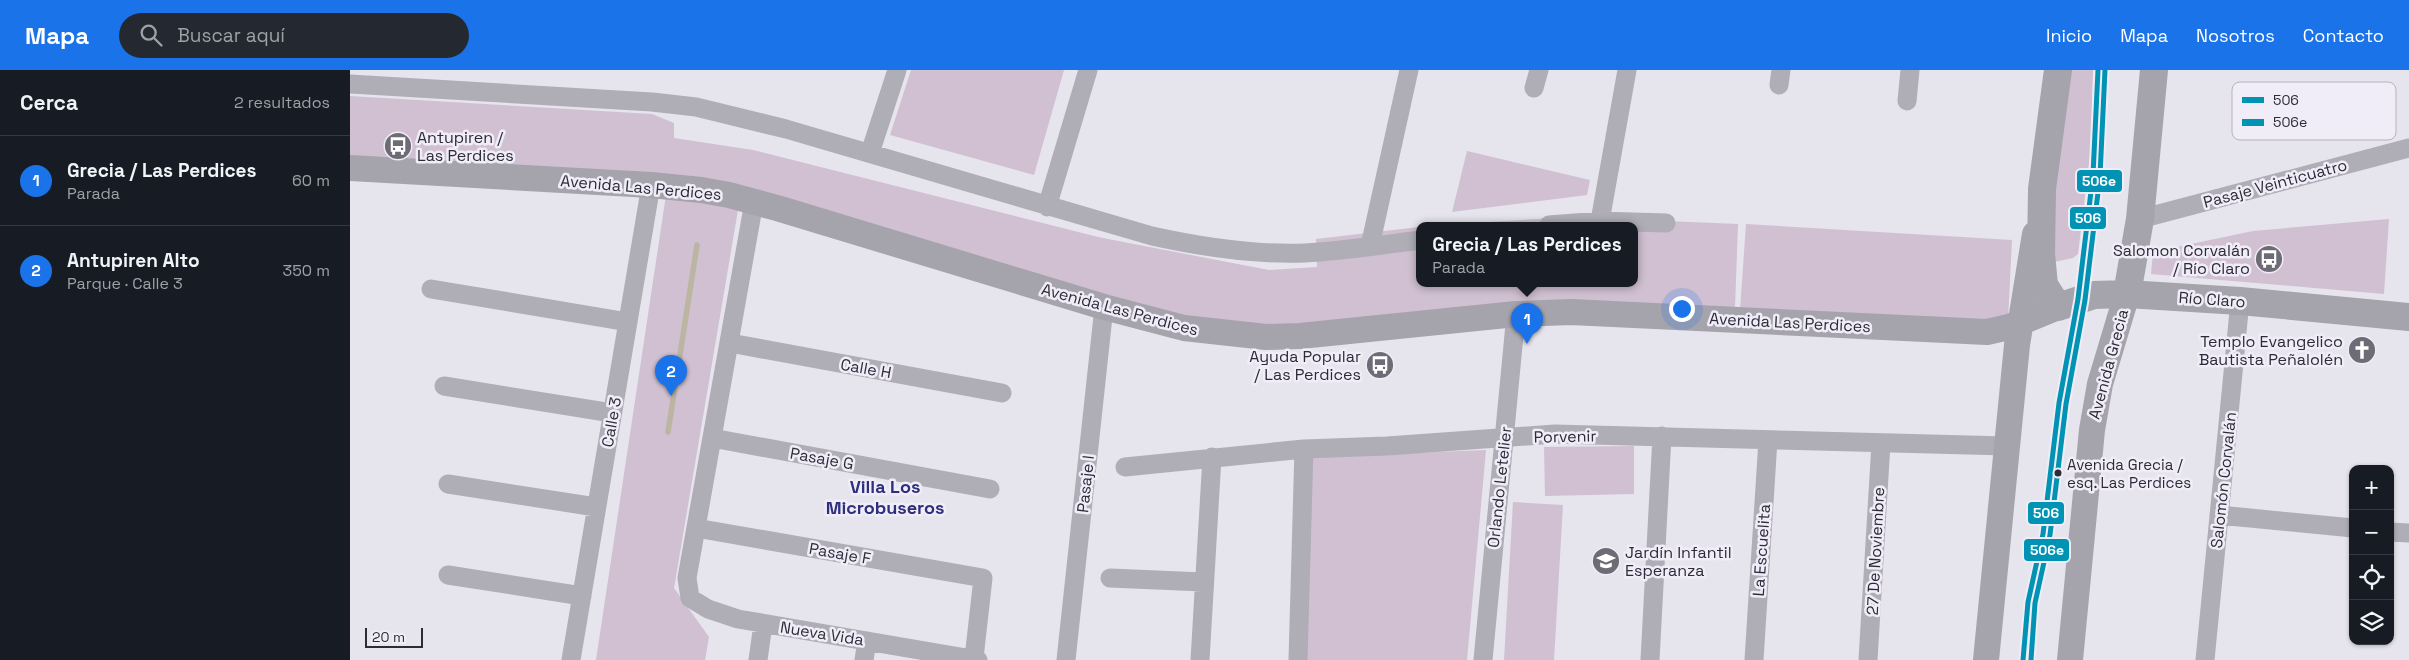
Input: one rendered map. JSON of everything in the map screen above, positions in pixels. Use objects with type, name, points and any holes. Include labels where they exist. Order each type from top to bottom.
[{"type":"main road","points":[[2058,70],[2042,189],[2041,254],[2044,285],[2058,307]]},
{"type":"main road","name":"Avenida Grecia","points":[[2127,294],[2140,218],[2154,70]]},
{"type":"main road","name":"Río Claro","points":[[2058,307],[2094,295],[2127,294],[2240,301],[2409,317]]},
{"type":"street","points":[[870,153],[897,70]]},
{"type":"street","points":[[1047,207],[1088,70]]},
{"type":"street","points":[[1370,246],[1409,70]]},
{"type":"street","points":[[1534,88],[1539,70]]},
{"type":"street","points":[[1600,221],[1628,70]]},
{"type":"street","points":[[1907,101],[1910,70]]},
{"type":"street","points":[[350,84],[675,104],[732,114],[870,153],[1047,207],[1179,242],[1234,250],[1293,253],[1416,240]]},
{"type":"street","name":"Pasaje Veinticuatro","points":[[2140,218],[2409,148]]},
{"type":"street","name":"Avenida Las Perdices","points":[[350,168],[651,185],[701,190],[754,202],[1104,307],[1184,328],[1228,335],[1266,337],[1516,314],[1590,313],[1964,332],[1996,331],[2020,323]]},
{"type":"street","name":"Calle 3","points":[[571,660],[651,185]]},
{"type":"street","points":[[1986,660],[2020,323],[2042,189]]},
{"type":"street","points":[[696,528],[754,202]]},
{"type":"street","points":[[1587,222],[1633,222]]},
{"type":"street","points":[[1638,222],[1666,223]]},
{"type":"street","points":[[431,289],[628,322]]},
{"type":"street","name":"Avenida Grecia","points":[[2070,660],[2092,430],[2100,384],[2127,294]]},
{"type":"street","name":"Salomón Corvalán","points":[[2205,660],[2240,301]]},
{"type":"street","name":"Pasaje I","points":[[1066,660],[1104,307]]},
{"type":"street","name":"Río Claro","points":[[2020,323],[2058,307]]},
{"type":"street","name":"Orlando Letelier","points":[[1483,660],[1516,314]]},
{"type":"street","name":"Calle H","points":[[730,343],[1002,393]]},
{"type":"street","points":[[444,386],[612,413]]},
{"type":"street","name":"Porvenir","points":[[1125,467],[1304,449],[1555,434],[2007,446]]},
{"type":"street","points":[[1650,660],[1662,436]]},
{"type":"street","name":"Pasaje G","points":[[712,438],[990,489]]},
{"type":"street","name":"La Escuelita","points":[[1754,660],[1768,440]]},
{"type":"street","name":"27 De Noviembre","points":[[1868,660],[1882,443]]},
{"type":"street","points":[[1298,660],[1304,449]]},
{"type":"street","points":[[1200,660],[1212,457]]},
{"type":"street","points":[[448,484],[596,507]]},
{"type":"street","points":[[2219,515],[2349,528]]},
{"type":"street","name":"Pasaje F","points":[[696,528],[983,578],[976,659]]},
{"type":"street","name":"Nueva Vida","points":[[696,528],[687,578],[690,598],[708,609],[738,619],[763,624],[949,657],[976,659]]},
{"type":"street","points":[[2394,532],[2409,533]]},
{"type":"street","points":[[448,575],[582,596]]},
{"type":"street","points":[[1110,578],[1204,582]]},
{"type":"street","points":[[758,660],[763,624]]},
{"type":"street","points":[[864,660],[867,641]]},
{"type":"shaded area","points":[[911,70],[1064,70],[1034,175],[890,135]]},
{"type":"shaded area","points":[[2069,70],[2093,70],[2091,146],[2078,254],[2073,258],[2054,262],[2048,251]]},
{"type":"shaded area","points":[[350,96],[652,114],[674,123],[674,138],[753,150],[1098,237],[1269,270],[1317,267],[1316,239],[1416,227],[1416,287],[1638,287],[1638,222],[1488,222],[1570,217],[1738,224],[1735,308],[1282,328],[1187,327],[780,198],[350,162]]},
{"type":"shaded area","points":[[1467,151],[1590,180],[1587,195],[1452,212]]},
{"type":"shaded area","points":[[666,195],[739,204],[674,588],[709,637],[705,660],[596,660]]},
{"type":"shaded area","points":[[2389,219],[2384,294],[2151,274],[2153,252],[2253,231]]},
{"type":"shaded area","points":[[1746,224],[2012,240],[2008,320],[1740,310]]},
{"type":"shaded area","points":[[1634,446],[1634,494],[1545,496],[1544,447]]},
{"type":"shaded area","points":[[1486,450],[1467,660],[1302,660],[1313,457]]},
{"type":"shaded area","points":[[1513,502],[1563,505],[1554,660],[1504,660]]},
{"type":"waterway","points":[[668,432],[697,245]]},
{"type":"transit line","name":"506","points":[[2023,660],[2028,602],[2043,534],[2059,403],[2078,299],[2093,175],[2098,70]]},
{"type":"transit line","name":"506e","points":[[2031,660],[2035,603],[2050,535],[2066,404],[2085,300],[2100,176],[2105,70]]},
{"type":"place","name":"Antupiren / Las Perdices","points":[[398,146]]},
{"type":"place","name":"Salomon Corvalán / Río Claro","points":[[2269,259]]},
{"type":"place","name":"Grecia / Las Perdices","points":[[1527,344]]},
{"type":"place","name":"Templo Evangelico Bautista Peñalolén","points":[[2362,350]]},
{"type":"place","name":"Ayuda Popular / Las Perdices","points":[[1380,365]]},
{"type":"place","name":"Antupiren Alto","points":[[671,396]]},
{"type":"place","name":"Avenida Grecia / esq. Las Perdices","points":[[2058,473]]},
{"type":"place","name":"Jardín Infantil Esperanza","points":[[1606,561]]},
{"type":"district","name":"Villa Los Microbuseros","points":[[885,497]]}]
